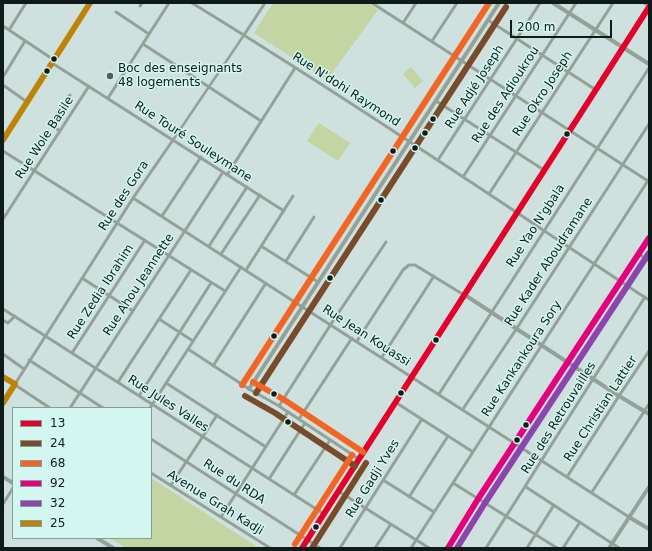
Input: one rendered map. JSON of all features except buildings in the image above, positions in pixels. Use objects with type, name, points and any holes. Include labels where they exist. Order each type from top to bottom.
[{"type":"street","points":[[8,30],[26,3]]},
{"type":"street","points":[[3,140],[90,3]]},
{"type":"street","points":[[108,98],[169,3]]},
{"type":"street","name":"Rue N'dohi Raymond","points":[[192,3],[438,160],[570,246],[649,300]]},
{"type":"street","name":"Rue des Gora","points":[[3,403],[133,198],[265,3]]},
{"type":"street","points":[[372,3],[598,148],[622,165],[649,180]]},
{"type":"street","points":[[403,22],[416,3]]},
{"type":"street","points":[[432,41],[457,3]]},
{"type":"street","points":[[249,389],[499,3]]},
{"type":"street","name":"Rue Adjé Joseph","points":[[438,160],[540,3]]},
{"type":"street","points":[[553,3],[649,64]]},
{"type":"street","name":"Rue des Adioukrou","points":[[463,177],[576,3]]},
{"type":"street","name":"Rue Okro Joseph","points":[[489,194],[613,3]]},
{"type":"street","points":[[302,548],[649,7],[644,3]]},
{"type":"street","points":[[116,12],[150,34]]},
{"type":"street","points":[[488,20],[596,90]]},
{"type":"street","name":"Rue Touré Souleymane","points":[[3,26],[89,86],[284,211]]},
{"type":"street","points":[[3,77],[24,41]]},
{"type":"street","points":[[143,44],[261,121]]},
{"type":"street","points":[[227,175],[295,68]]},
{"type":"street","name":"Rue Yao N'gbala","points":[[439,394],[649,68]]},
{"type":"street","points":[[3,85],[27,102]]},
{"type":"street","name":"Rue Wole Basile","points":[[3,219],[89,86]]},
{"type":"street","points":[[60,131],[50,124],[70,95]]},
{"type":"street","points":[[436,101],[544,170]]},
{"type":"street","name":"Rue Kader Aboudramane","points":[[463,409],[649,124]]},
{"type":"street","points":[[3,151],[225,292]]},
{"type":"street","points":[[162,216],[201,157]]},
{"type":"street","name":"Rue Ahou Jeannette","points":[[71,407],[223,172]]},
{"type":"street","name":"Rue Kankankoura Sory","points":[[411,548],[649,180]]},
{"type":"street","points":[[208,246],[247,187]]},
{"type":"street","points":[[221,254],[260,195]]},
{"type":"street","points":[[246,270],[293,196]]},
{"type":"street","name":"Rue Jean Kouassi","points":[[133,198],[629,516]]},
{"type":"street","points":[[286,261],[314,217]]},
{"type":"street","points":[[448,548],[478,499],[649,238]]},
{"type":"street","name":"Rue Zedia Ibrahim","points":[[72,353],[145,240]]},
{"type":"street","points":[[279,406],[331,324],[386,242]]},
{"type":"street","points":[[261,246],[318,282]]},
{"type":"street","points":[[639,254],[649,261]]},
{"type":"street","points":[[357,341],[403,270],[409,265],[415,265],[517,328],[619,396],[649,414]]},
{"type":"street","points":[[150,407],[241,267]]},
{"type":"street","points":[[118,382],[191,270]]},
{"type":"street","points":[[382,357],[434,276]]},
{"type":"street","points":[[82,278],[133,311]]},
{"type":"street","points":[[138,396],[212,283]]},
{"type":"street","points":[[213,366],[266,283]]},
{"type":"street","name":"Rue des Retrouvailles","points":[[486,548],[645,297]]},
{"type":"street","name":"Rue Jules Valles","points":[[3,309],[324,514]]},
{"type":"street","points":[[3,320],[8,323],[15,316]]},
{"type":"street","points":[[159,319],[193,341]]},
{"type":"street","points":[[299,419],[352,338]]},
{"type":"street","points":[[188,350],[249,389],[279,406],[359,459]]},
{"type":"street","name":"Rue Christian Lattier","points":[[567,477],[649,351]]},
{"type":"street","points":[[3,354],[24,369]]},
{"type":"street","points":[[29,360],[101,407]]},
{"type":"street","points":[[3,377],[49,407]]},
{"type":"street","points":[[166,383],[266,447]]},
{"type":"street","points":[[395,402],[473,452]]},
{"type":"street","points":[[592,492],[649,404]]},
{"type":"street","points":[[221,517],[288,412]]},
{"type":"street","points":[[171,485],[216,415]]},
{"type":"street","name":"Rue Gadji Yves","points":[[340,548],[422,420]]},
{"type":"street","points":[[269,479],[305,423]]},
{"type":"street","points":[[410,497],[448,436]]},
{"type":"street","name":"Rue du RDA","points":[[152,440],[320,548]]},
{"type":"street","points":[[294,495],[330,440]]},
{"type":"street","name":"Avenue Grah Kadji","points":[[152,473],[270,548]]},
{"type":"street","points":[[3,477],[12,482]]},
{"type":"street","points":[[383,480],[434,512]]},
{"type":"street","points":[[453,482],[557,548]]},
{"type":"street","points":[[526,487],[619,548]]},
{"type":"street","points":[[609,548],[649,488]]},
{"type":"street","points":[[3,504],[12,490]]},
{"type":"street","points":[[338,491],[428,548]]},
{"type":"street","points":[[527,548],[554,505]]},
{"type":"street","points":[[629,516],[649,529]]},
{"type":"street","points":[[563,548],[580,522]]},
{"type":"street","points":[[375,548],[390,524]]},
{"type":"street","points":[[99,539],[113,548]]},
{"type":"green space","points":[[273,3],[368,3],[378,10],[327,80],[254,33]]},
{"type":"green space","points":[[411,67],[423,81],[415,88],[403,74]]},
{"type":"green space","points":[[319,123],[350,143],[338,161],[307,141]]},
{"type":"green space","points":[[152,479],[259,548],[126,548],[112,539],[152,539]]},
{"type":"transit line","name":"25","points":[[3,140],[90,3]]},
{"type":"transit line","name":"68","points":[[242,385],[489,3]]},
{"type":"transit line","name":"24","points":[[256,393],[506,7]]},
{"type":"transit line","name":"13","points":[[302,548],[649,7]]},
{"type":"transit line","name":"92","points":[[448,548],[478,499],[649,238]]},
{"type":"transit line","name":"32","points":[[457,548],[649,253]]},
{"type":"transit line","name":"25","points":[[3,377],[15,384],[3,403]]},
{"type":"transit line","name":"68","points":[[253,382],[283,399],[363,452]]},
{"type":"transit line","name":"24","points":[[245,396],[275,413],[355,466]]},
{"type":"transit line","name":"68","points":[[295,544],[352,455]]},
{"type":"transit line","name":"24","points":[[312,548],[366,463]]},
{"type":"place","name":"Boc des enseignants 48 logements","points":[[110,76]]}]
